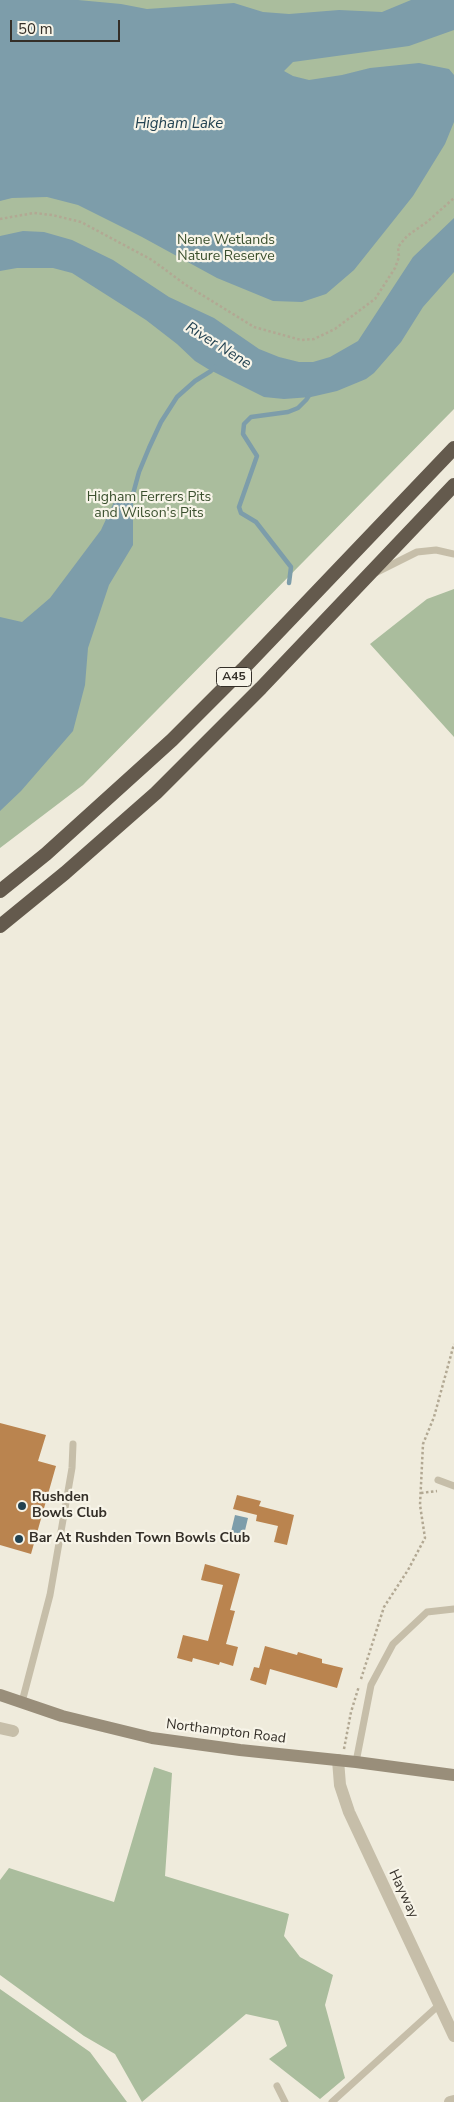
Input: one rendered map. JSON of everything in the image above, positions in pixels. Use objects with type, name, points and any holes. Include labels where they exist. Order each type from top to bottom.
[{"type":"highway","name":"A45","points":[[0,891],[46,854],[172,740],[454,448]]},
{"type":"highway","name":"A45","points":[[0,926],[65,873],[156,793],[261,688],[454,485]]},
{"type":"main road","name":"Northampton Road","points":[[0,1695],[62,1716],[152,1738],[454,1775]]},
{"type":"street","points":[[0,1728],[13,1731]]},
{"type":"street","name":"Hayway","points":[[340,1760],[340,1785],[349,1812],[454,2036]]},
{"type":"street","points":[[450,2102],[454,2101]]},
{"type":"lane","points":[[362,580],[417,552],[436,550],[454,554]]},
{"type":"lane","points":[[22,1702],[50,1595],[72,1468],[73,1444]]},
{"type":"lane","points":[[438,1480],[454,1486]]},
{"type":"lane","points":[[356,1762],[371,1685],[393,1644],[427,1612],[454,1608]]},
{"type":"lane","points":[[332,2102],[439,2005]]},
{"type":"lane","points":[[277,2086],[285,2102]]},
{"type":"path","points":[[0,219],[34,213],[81,222],[152,260],[186,286],[254,327],[301,340],[314,340],[334,329],[375,300],[395,268],[399,257],[398,247],[407,236],[427,222],[454,198]]},
{"type":"path","points":[[340,1760],[351,1712],[384,1607],[408,1570],[425,1538],[420,1505],[423,1444],[434,1417],[454,1344]]},
{"type":"green space","name":"Nene Wetlands Nature Reserve","points":[[0,0],[454,0],[454,409],[83,785],[0,848]]},
{"type":"green space","points":[[454,589],[454,737],[370,644],[427,599]]},
{"type":"green space","points":[[154,1767],[172,1773],[165,1876],[289,1914],[284,1936],[300,1957],[333,1975],[325,2005],[345,2078],[320,2099],[269,2059],[287,2046],[278,2021],[246,2014],[142,2102],[115,2054],[84,2036],[0,1975],[0,1880],[9,1868],[114,1902]]},
{"type":"green space","points":[[0,1989],[90,2052],[127,2102],[0,2102]]},
{"type":"water","name":"Higham Lake","points":[[0,0],[78,0],[121,4],[147,9],[234,3],[263,12],[289,14],[339,10],[382,12],[411,0],[454,0],[454,30],[409,46],[293,62],[284,71],[293,76],[309,80],[370,68],[419,63],[449,69],[454,75],[454,122],[445,144],[413,196],[354,270],[326,294],[302,302],[273,301],[217,278],[78,205],[47,197],[12,198],[0,201]]},
{"type":"water","name":"River Nene","points":[[454,218],[454,272],[423,307],[401,342],[374,373],[366,379],[337,391],[311,397],[284,399],[264,397],[208,369],[195,361],[146,320],[72,273],[53,268],[17,268],[0,271],[0,236],[23,231],[44,232],[72,240],[113,260],[169,297],[214,318],[259,349],[299,362],[313,362],[330,357],[358,341],[413,257]]},
{"type":"water","points":[[133,494],[133,545],[109,585],[88,648],[85,685],[73,731],[21,791],[0,811],[0,617],[22,622],[50,598],[101,530],[114,502]]},
{"type":"water","points":[[235,1515],[248,1518],[242,1543],[229,1540]]},
{"type":"building","name":"Rushden Bowls Club","points":[[0,1423],[46,1435],[38,1461],[56,1466],[31,1554],[0,1545]]},
{"type":"building","points":[[237,1495],[261,1501],[259,1506],[294,1515],[287,1545],[274,1542],[278,1526],[256,1521],[257,1515],[233,1509]]},
{"type":"building","points":[[205,1564],[240,1574],[230,1610],[235,1611],[226,1644],[238,1647],[233,1666],[220,1662],[219,1665],[193,1658],[192,1662],[177,1658],[183,1635],[208,1641],[223,1585],[201,1580]]},
{"type":"building","points":[[265,1646],[297,1655],[298,1652],[322,1659],[322,1663],[343,1668],[337,1688],[270,1669],[266,1685],[250,1680],[254,1667],[259,1668]]},
{"type":"waterway","points":[[133,494],[139,472],[149,448],[161,422],[177,397],[215,367]]},
{"type":"waterway","points":[[289,583],[291,567],[256,522],[241,513],[239,507],[257,456],[243,434],[244,424],[251,417],[288,412],[298,408],[310,394]]},
{"type":"place","name":"Rushden Bowls Club","points":[[22,1506]]},
{"type":"place","name":"Bar At Rushden Town Bowls Club","points":[[19,1539]]},
{"type":"park label","name":"Higham Ferrers Pits and Wilson's Pits","points":[[149,506]]}]
